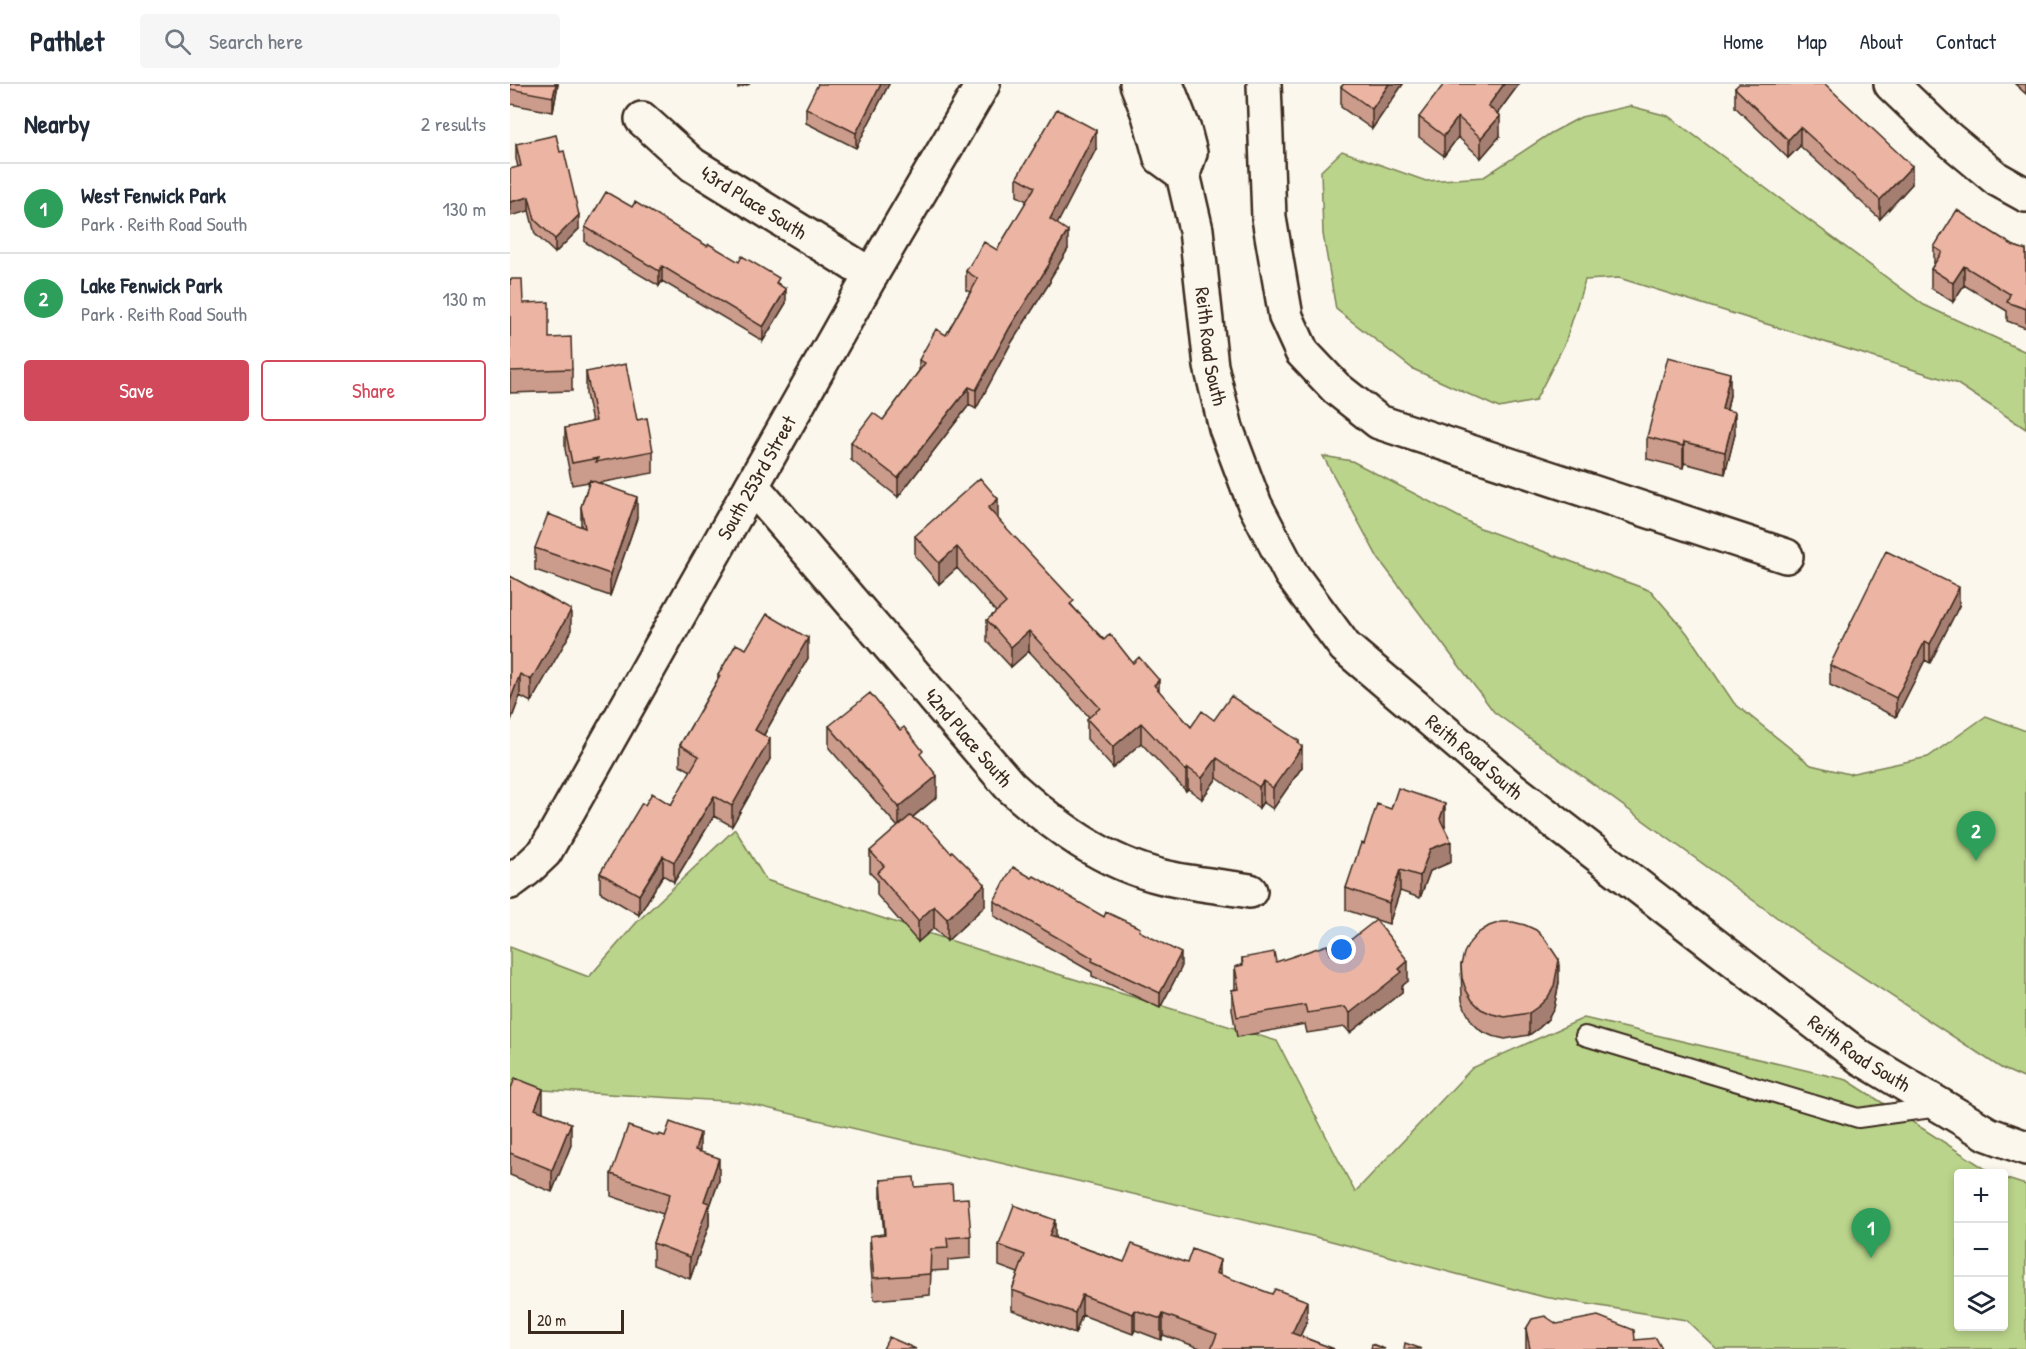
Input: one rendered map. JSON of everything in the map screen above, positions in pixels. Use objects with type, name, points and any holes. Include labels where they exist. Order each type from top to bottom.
[{"type":"street","name":"South 253rd Street","points":[[518,876],[545,852],[871,275],[982,84]]},
{"type":"street","points":[[1137,84],[1149,115],[1161,158],[1183,174]]},
{"type":"street","name":"Reith Road South","points":[[1166,84],[1184,130],[1190,153],[1183,174],[1196,230],[1211,366],[1226,428],[1255,505],[1291,574],[1345,647],[1511,788],[1861,1058],[1988,1134],[2026,1148]]},
{"type":"street","points":[[1263,84],[1269,218],[1286,317],[1302,352],[1336,388],[1379,422],[1786,556]]},
{"type":"street","points":[[1892,84],[1952,141],[1997,179],[2026,195]]},
{"type":"street","name":"43rd Place South","points":[[642,119],[693,165],[871,275]]},
{"type":"street","name":"42nd Place South","points":[[752,486],[1010,786],[1041,814],[1077,840],[1116,860],[1163,877],[1250,891]]},
{"type":"lane","points":[[1585,1036],[1858,1118],[1941,1107]]},
{"type":"green space","points":[[1630,106],[1668,116],[1924,305],[2026,352],[2026,429],[1956,383],[1619,278],[1585,280],[1565,343],[1535,401],[1499,408],[1413,369],[1336,309],[1323,234],[1321,171],[1342,151],[1426,181],[1484,177],[1551,133],[1581,117]]},
{"type":"green space","points":[[1323,456],[1352,461],[1480,528],[1651,591],[1687,633],[1734,703],[1811,765],[1849,774],[1928,757],[1986,716],[2026,731],[2026,1079],[2001,1068],[1823,951],[1494,712],[1378,558]]},
{"type":"green space","points":[[735,829],[766,880],[989,953],[1277,1041],[1355,1192],[1472,1068],[1584,1018],[1847,1080],[1986,1169],[1954,1169],[1954,1331],[2008,1331],[2008,1179],[2026,1185],[2026,1349],[1717,1349],[1686,1320],[1544,1297],[1316,1237],[741,1102],[510,1088],[510,947],[589,977],[637,922]]},
{"type":"building","points":[[510,84],[556,84],[553,97],[510,89]]},
{"type":"building","points":[[818,84],[881,84],[856,133],[806,108]]},
{"type":"building","points":[[1344,84],[1389,84],[1372,109],[1341,87]]},
{"type":"building","points":[[1444,84],[1504,84],[1488,106],[1500,116],[1481,138],[1458,117],[1444,136],[1419,117]]},
{"type":"building","points":[[1739,84],[1825,84],[1912,166],[1880,200],[1800,127],[1788,140],[1735,88]]},
{"type":"building","points":[[1057,109],[1096,130],[1050,219],[1068,231],[1010,327],[976,390],[969,387],[898,478],[851,442],[873,413],[883,420],[925,363],[919,360],[936,329],[946,335],[978,279],[966,271],[984,242],[997,250],[1035,187],[1017,177]]},
{"type":"building","points":[[556,135],[560,152],[564,151],[579,215],[555,239],[535,220],[529,197],[510,202],[510,169],[521,166],[516,144]]},
{"type":"building","points":[[606,192],[632,207],[635,202],[707,246],[709,244],[739,262],[742,256],[779,278],[776,283],[786,289],[763,327],[662,266],[659,271],[585,227]]},
{"type":"building","points":[[1957,210],[2014,246],[2026,250],[2026,309],[2007,302],[2010,294],[1964,266],[1953,283],[1931,269],[1942,252],[1934,247]]},
{"type":"building","points":[[510,279],[522,279],[523,303],[549,302],[549,338],[571,337],[572,369],[510,371]]},
{"type":"building","points":[[1668,357],[1730,373],[1722,409],[1735,412],[1725,452],[1684,442],[1683,446],[1647,437]]},
{"type":"building","points":[[626,364],[637,420],[647,418],[653,451],[596,462],[598,458],[572,463],[565,428],[596,421],[586,372]]},
{"type":"building","points":[[980,478],[998,499],[988,508],[1074,601],[1070,604],[1104,640],[1110,634],[1133,663],[1139,657],[1159,680],[1154,685],[1191,727],[1202,711],[1214,720],[1231,696],[1299,741],[1302,747],[1273,788],[1263,781],[1259,787],[1217,758],[1202,778],[1188,768],[1186,771],[1141,723],[1113,747],[1087,719],[1100,708],[1029,631],[1011,647],[987,620],[1006,603],[957,547],[939,563],[915,536]]},
{"type":"building","points":[[590,480],[637,497],[610,574],[535,548],[548,514],[585,528],[581,507]]},
{"type":"building","points":[[1886,551],[1959,587],[1930,644],[1925,641],[1896,698],[1830,665]]},
{"type":"building","points":[[510,576],[571,610],[531,680],[520,674],[510,701]]},
{"type":"building","points":[[767,614],[808,638],[755,730],[770,739],[732,806],[714,796],[674,862],[663,856],[639,895],[600,873],[642,803],[645,805],[652,793],[671,805],[699,756],[680,745],[736,644],[746,649]]},
{"type":"building","points":[[870,693],[900,730],[904,727],[923,751],[920,754],[937,776],[899,807],[829,726]]},
{"type":"building","points":[[1398,788],[1445,804],[1440,819],[1451,841],[1430,849],[1420,876],[1400,870],[1389,903],[1346,888],[1377,804],[1391,809]]},
{"type":"building","points":[[910,816],[927,826],[951,853],[952,851],[985,884],[947,919],[934,906],[918,921],[877,873],[884,866],[870,851]]},
{"type":"building","points":[[1013,867],[1032,878],[1034,876],[1104,917],[1106,912],[1140,928],[1139,931],[1181,953],[1160,993],[1092,961],[1093,958],[994,901]]},
{"type":"building","points":[[1376,920],[1408,961],[1399,969],[1402,972],[1350,1013],[1345,1007],[1307,1013],[1305,1005],[1237,1017],[1232,990],[1239,989],[1235,967],[1243,965],[1242,958],[1274,952],[1276,962],[1327,945],[1331,955]]},
{"type":"building","points":[[1501,922],[1513,922],[1536,930],[1559,960],[1554,986],[1548,997],[1529,1013],[1505,1017],[1481,1009],[1472,1000],[1462,978],[1461,965],[1470,942],[1478,933]]},
{"type":"building","points":[[515,1078],[543,1089],[535,1109],[571,1123],[552,1170],[510,1153],[510,1091]]},
{"type":"building","points":[[670,1122],[700,1133],[695,1150],[719,1158],[704,1201],[709,1203],[690,1257],[653,1243],[670,1194],[611,1174],[628,1126],[658,1136],[659,1134],[665,1136]]},
{"type":"building","points":[[914,1177],[915,1187],[952,1184],[953,1199],[968,1198],[971,1236],[947,1238],[948,1248],[931,1249],[930,1274],[874,1278],[870,1236],[885,1234],[881,1180]]},
{"type":"building","points":[[1014,1205],[1055,1220],[1049,1236],[1124,1262],[1132,1244],[1187,1263],[1192,1249],[1220,1260],[1216,1273],[1272,1294],[1275,1289],[1307,1301],[1292,1333],[1334,1349],[1211,1349],[1217,1334],[1163,1314],[1161,1319],[1135,1310],[1133,1314],[1082,1295],[1075,1313],[1012,1290],[1025,1255],[999,1245]]},
{"type":"building","points":[[1545,1316],[1557,1324],[1598,1316],[1634,1330],[1635,1340],[1656,1338],[1662,1349],[1530,1349],[1526,1329],[1532,1319]]},
{"type":"building","points":[[889,1337],[916,1349],[883,1349]]},
{"type":"building","points":[[1405,1343],[1422,1349],[1404,1349]]},
{"type":"building","points":[[1372,1344],[1385,1349],[1371,1349]]},
{"type":"place","name":"Lake Fenwick Park","points":[[1976,861]]},
{"type":"place","name":"West Fenwick Park","points":[[1871,1258]]}]
